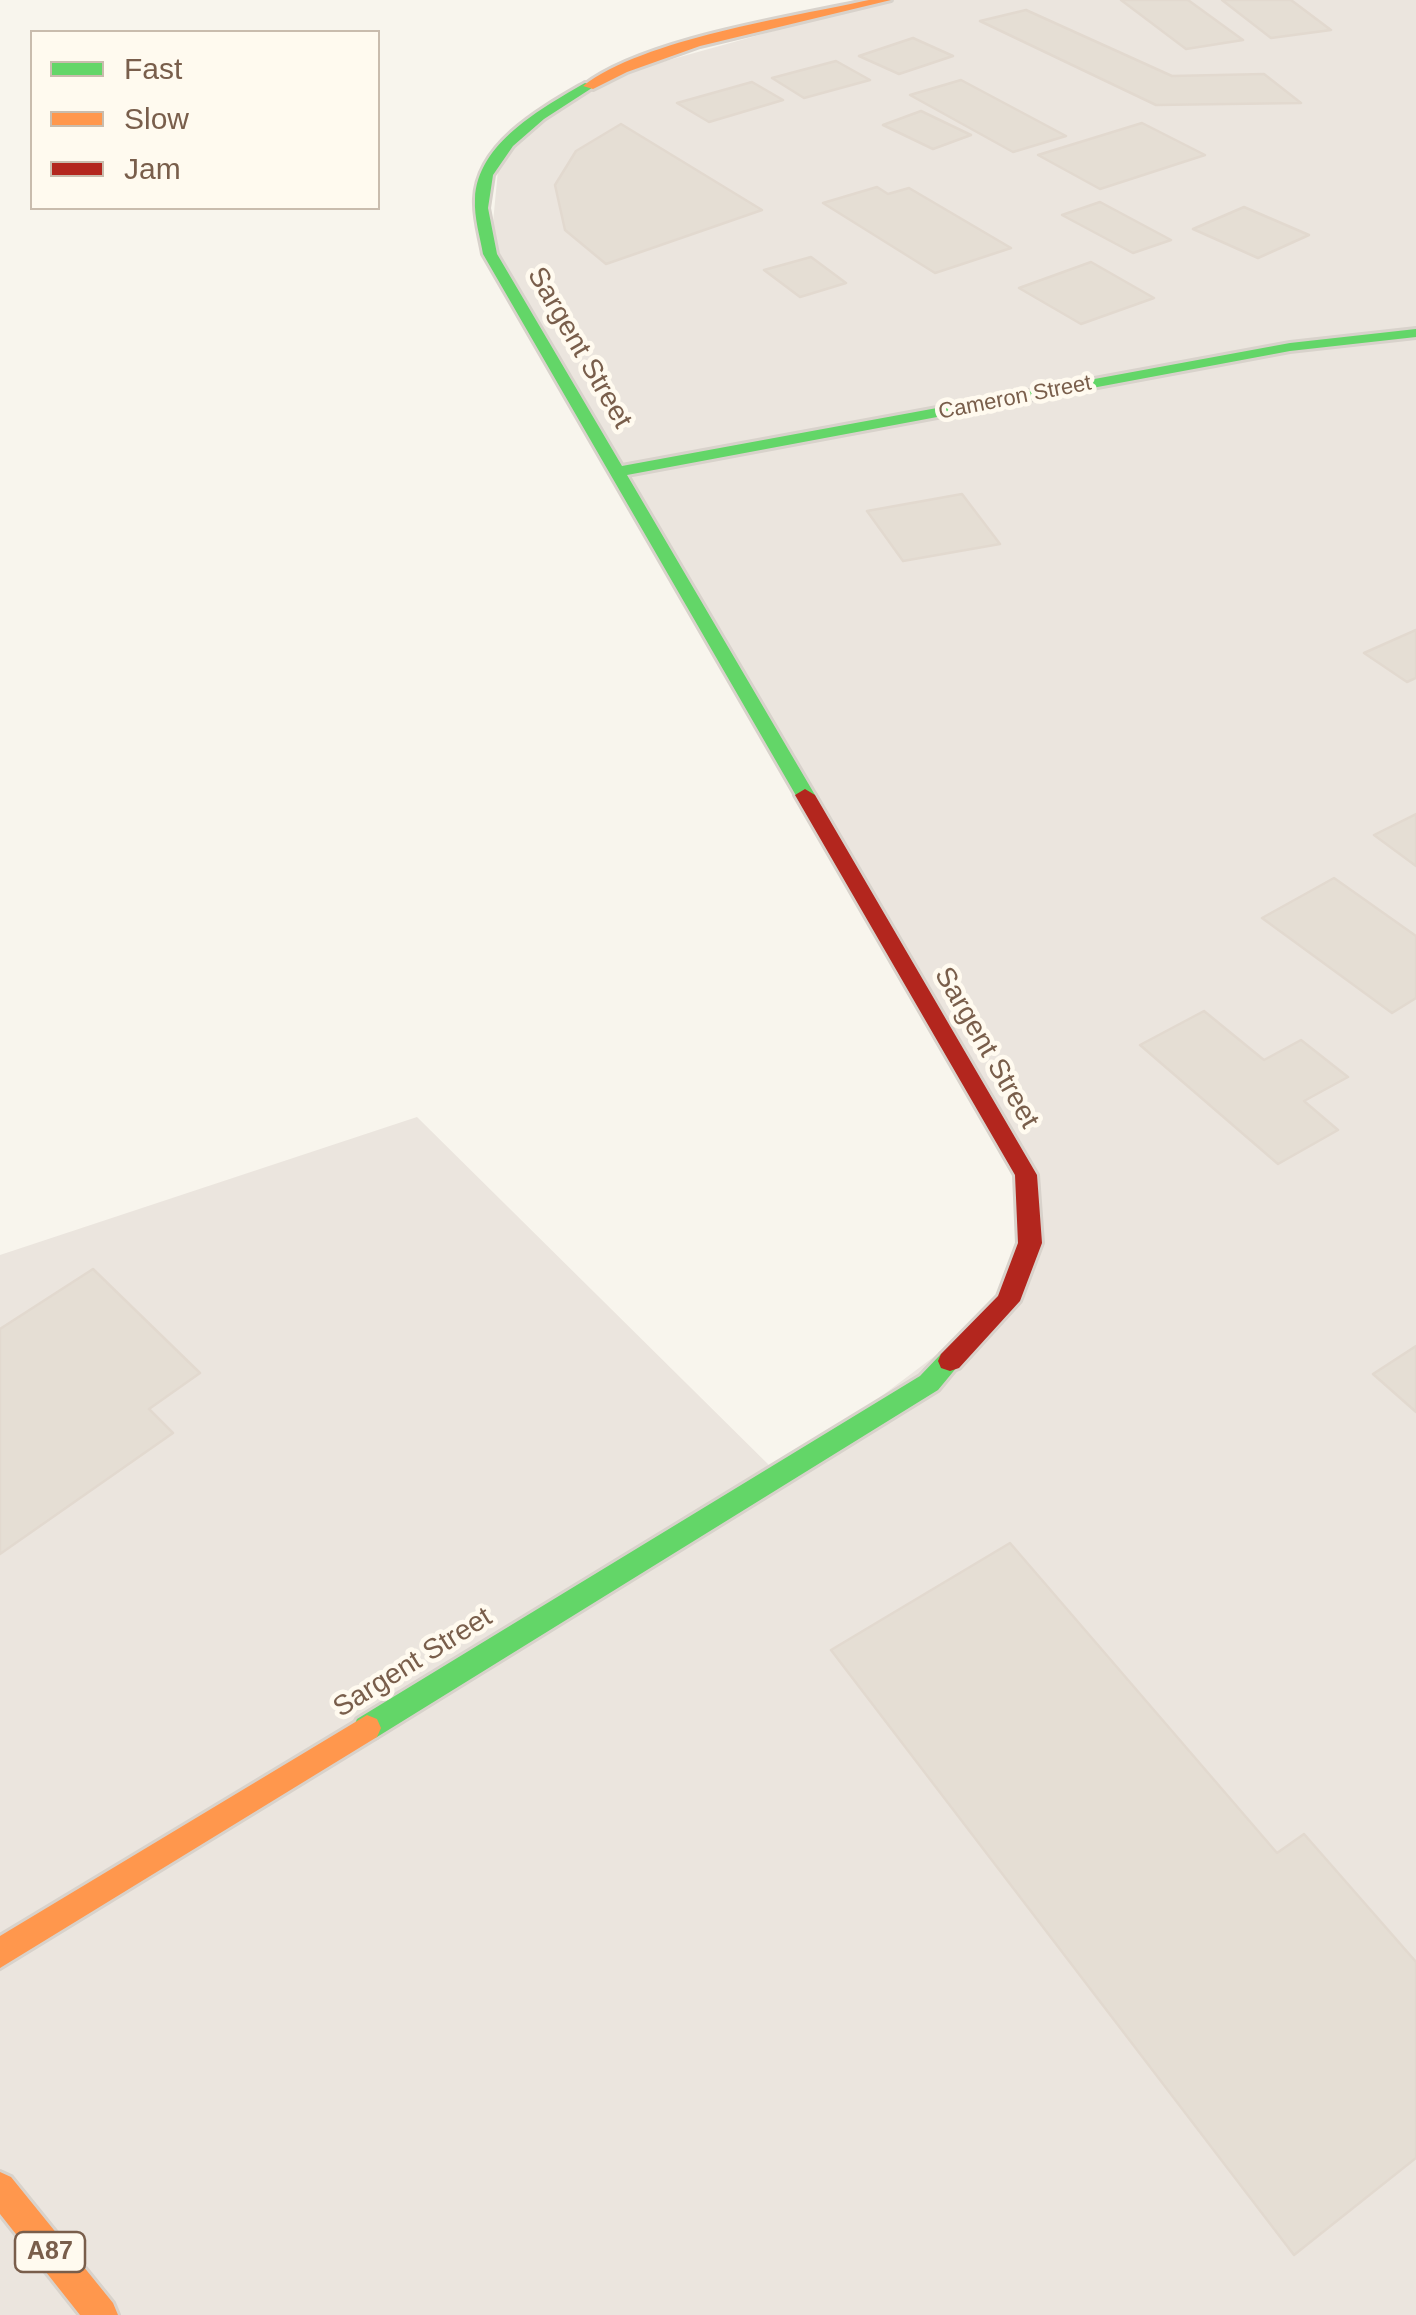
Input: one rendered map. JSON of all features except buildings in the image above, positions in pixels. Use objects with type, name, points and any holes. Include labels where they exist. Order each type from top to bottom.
[{"type":"main road","name":"Sargent Street","points":[[0,1953],[929,1382],[1008,1301],[1030,1243],[1026,1175],[490,254],[482,189],[500,149],[544,110],[596,80],[675,52],[885,0]]},
{"type":"main road","name":"Cameron Street","points":[[616,472],[1290,347],[1416,333]]},
{"type":"main road","name":"A87","points":[[0,2188],[101,2315]]},
{"type":"shaded area","points":[[885,0],[1416,0],[1416,2315],[0,2315],[0,1255],[417,1117],[778,1474],[1008,1301],[1026,1175],[490,254],[500,149],[597,80]]},
{"type":"traffic: fast","points":[[589,86],[524,129],[496,158],[481,200],[490,254],[805,795]]},
{"type":"traffic: fast","points":[[616,472],[1290,347],[1416,333]]},
{"type":"traffic: fast","points":[[367,1728],[929,1383],[950,1361]]},
{"type":"traffic: slow","points":[[589,86],[623,69],[696,43],[885,0]]},
{"type":"traffic: slow","points":[[0,1953],[367,1728]]},
{"type":"traffic: slow","points":[[0,2188],[101,2315]]},
{"type":"traffic: jam","points":[[805,795],[1026,1175],[1030,1243],[1008,1301],[950,1361]]}]
